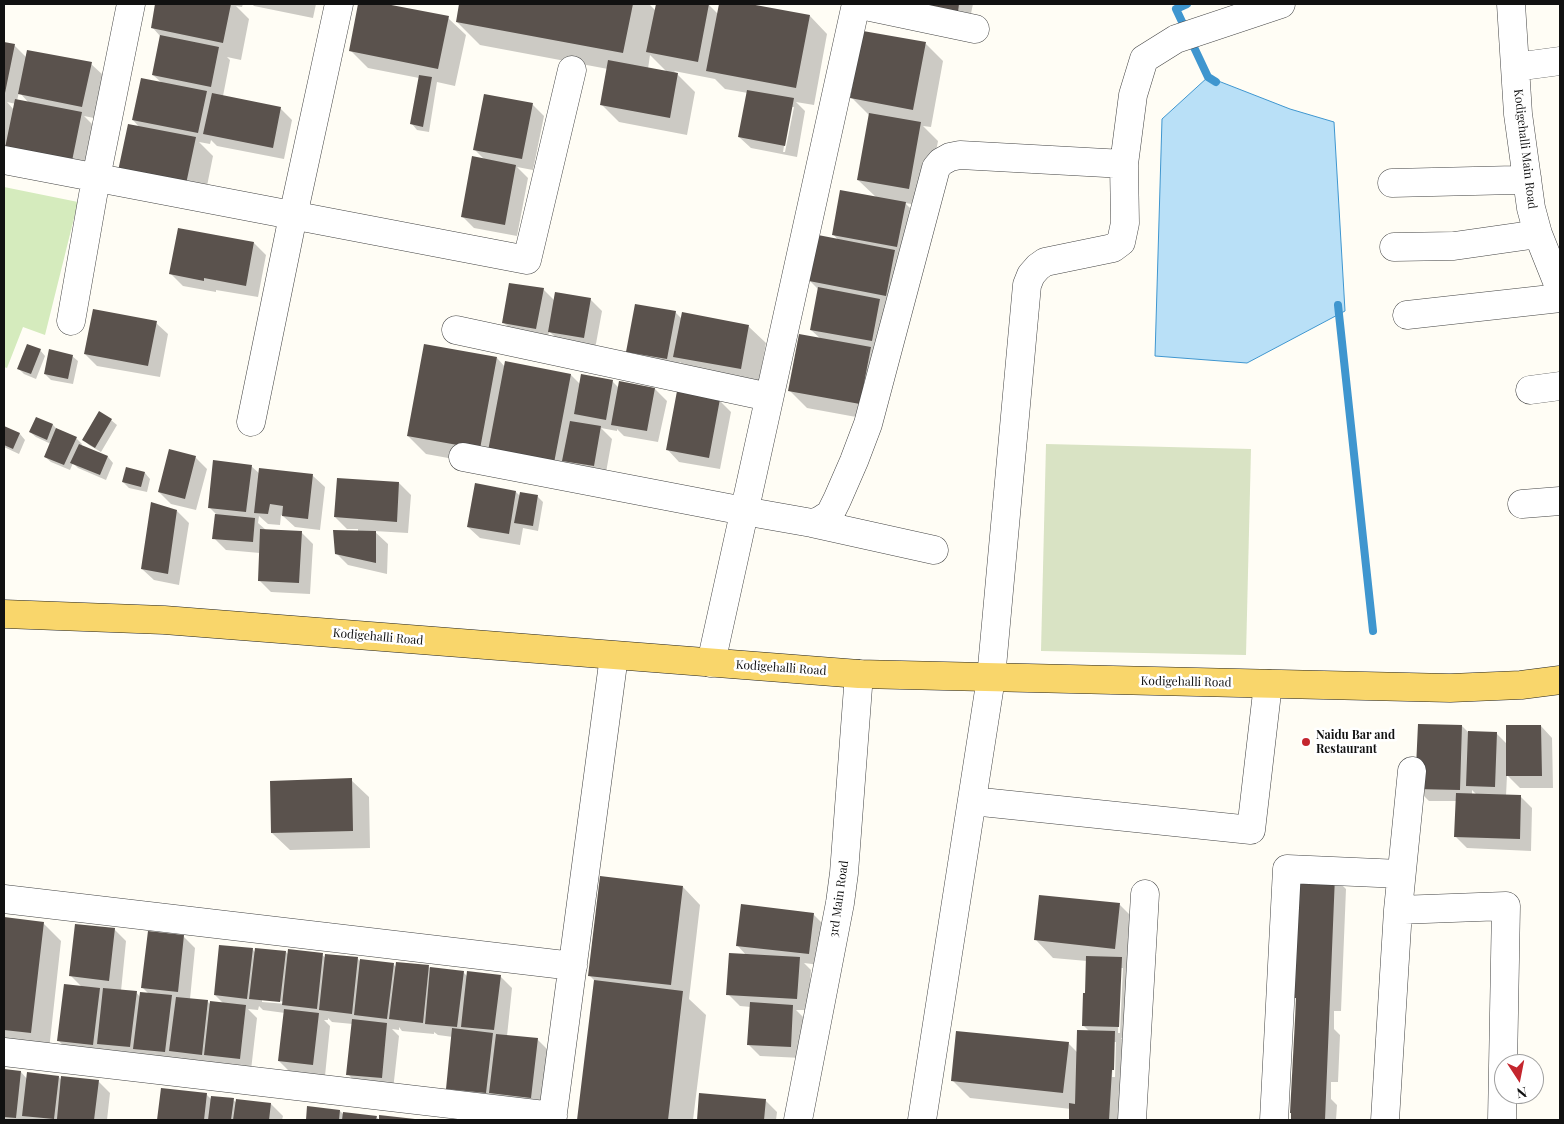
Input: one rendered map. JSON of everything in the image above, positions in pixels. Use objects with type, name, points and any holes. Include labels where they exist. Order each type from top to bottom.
[{"type":"main road","name":"Kodigehalli Road","points":[[4,614],[164,620],[859,674],[1450,688],[1521,685],[1560,680]]},
{"type":"street","points":[[71,321],[96,178],[131,4]]},
{"type":"street","points":[[251,422],[339,4]]},
{"type":"street","points":[[711,663],[856,4],[975,29]]},
{"type":"street","points":[[922,1120],[991,678],[1027,285],[1031,275],[1044,262],[1113,248],[1121,242],[1126,223],[1124,164],[1133,95],[1144,59],[1188,35],[1281,4]]},
{"type":"street","name":"Kodigehalli Main Road","points":[[1511,4],[1518,114],[1531,208],[1538,234],[1560,288]]},
{"type":"street","points":[[1515,67],[1560,61]]},
{"type":"street","points":[[4,160],[527,260],[572,70]]},
{"type":"street","points":[[812,523],[820,521],[830,514],[868,424],[936,168],[941,162],[950,157],[960,155],[1124,164]]},
{"type":"street","points":[[1392,183],[1515,180],[1527,178]]},
{"type":"street","points":[[1394,247],[1454,246],[1538,234]]},
{"type":"street","points":[[1407,315],[1560,288]]},
{"type":"street","points":[[456,330],[769,397]]},
{"type":"street","points":[[1530,390],[1560,386]]},
{"type":"street","points":[[463,457],[812,523],[934,550]]},
{"type":"street","points":[[1522,504],[1560,501]]},
{"type":"street","points":[[4,1052],[552,1118],[614,656]]},
{"type":"street","name":"3rd Main Road","points":[[798,1120],[841,896],[859,674]]},
{"type":"street","points":[[972,801],[1251,830],[1268,684]]},
{"type":"street","points":[[1385,1120],[1398,910],[1412,771]]},
{"type":"street","points":[[1274,1120],[1287,869],[1401,874]]},
{"type":"street","points":[[1132,1120],[1145,894]]},
{"type":"street","points":[[4,900],[573,966]]},
{"type":"street","points":[[1398,910],[1506,906],[1502,1120]]},
{"type":"green space","points":[[4,187],[78,202],[45,335],[23,327],[7,368],[4,367]]},
{"type":"green space","points":[[1046,444],[1251,449],[1246,655],[1041,651]]},
{"type":"water","points":[[1208,77],[1290,109],[1334,122],[1345,311],[1247,363],[1155,356],[1162,119]]},
{"type":"building","points":[[155,4],[231,4],[223,43],[151,28]]},
{"type":"building","points":[[358,4],[386,4],[449,16],[438,69],[349,51]]},
{"type":"building","points":[[459,4],[633,4],[623,53],[456,22]]},
{"type":"building","points":[[656,4],[709,4],[698,62],[646,52]]},
{"type":"building","points":[[719,4],[750,4],[810,15],[796,88],[706,71]]},
{"type":"building","points":[[919,4],[959,4],[958,12]]},
{"type":"building","points":[[863,31],[926,42],[913,110],[850,98]]},
{"type":"building","points":[[160,35],[219,47],[211,87],[152,75]]},
{"type":"building","points":[[4,42],[15,44],[5,93],[4,93]]},
{"type":"building","points":[[27,50],[92,62],[82,107],[18,94]]},
{"type":"building","points":[[608,60],[678,73],[670,118],[600,105]]},
{"type":"building","points":[[419,75],[432,77],[423,127],[410,124]]},
{"type":"building","points":[[141,78],[207,91],[198,133],[132,120]]},
{"type":"building","points":[[747,90],[794,98],[785,146],[738,137]]},
{"type":"building","points":[[212,93],[281,107],[273,148],[203,134]]},
{"type":"building","points":[[484,94],[533,103],[522,159],[473,150]]},
{"type":"building","points":[[15,99],[82,112],[72,161],[5,148]]},
{"type":"building","points":[[869,113],[921,122],[909,189],[857,180]]},
{"type":"building","points":[[128,124],[196,137],[186,184],[118,171]]},
{"type":"building","points":[[472,156],[516,165],[505,225],[461,217]]},
{"type":"building","points":[[840,190],[906,202],[897,247],[832,235]]},
{"type":"building","points":[[178,228],[254,242],[246,286],[204,278],[204,281],[169,274]]},
{"type":"building","points":[[818,235],[895,250],[886,296],[809,281]]},
{"type":"building","points":[[509,283],[544,288],[536,329],[502,323]]},
{"type":"building","points":[[818,287],[880,299],[872,341],[810,330]]},
{"type":"building","points":[[555,292],[591,298],[584,338],[548,332]]},
{"type":"building","points":[[635,304],[676,311],[667,359],[626,352]]},
{"type":"building","points":[[93,309],[157,321],[148,366],[84,354]]},
{"type":"building","points":[[682,312],[749,325],[741,369],[673,357]]},
{"type":"building","points":[[799,334],[871,347],[860,404],[788,391]]},
{"type":"building","points":[[27,344],[41,349],[31,374],[17,369]]},
{"type":"building","points":[[424,344],[497,357],[480,449],[407,436]]},
{"type":"building","points":[[49,349],[73,355],[68,379],[44,374]]},
{"type":"building","points":[[505,361],[571,374],[554,463],[488,451]]},
{"type":"building","points":[[581,374],[613,380],[606,420],[574,414]]},
{"type":"building","points":[[619,381],[655,388],[647,431],[611,425]]},
{"type":"building","points":[[677,391],[720,399],[709,458],[666,450]]},
{"type":"building","points":[[99,411],[112,419],[95,448],[82,440]]},
{"type":"building","points":[[36,417],[53,424],[47,440],[29,432]]},
{"type":"building","points":[[570,421],[601,426],[594,466],[562,461]]},
{"type":"building","points":[[4,426],[20,433],[13,449],[4,445]]},
{"type":"building","points":[[56,428],[77,437],[64,465],[44,457]]},
{"type":"building","points":[[79,444],[108,456],[100,475],[70,463]]},
{"type":"building","points":[[169,449],[196,456],[185,499],[158,492]]},
{"type":"building","points":[[213,460],[252,465],[246,512],[208,508]]},
{"type":"building","points":[[126,467],[145,472],[141,487],[122,482]]},
{"type":"building","points":[[259,468],[313,474],[308,519],[282,516],[283,506],[270,504],[268,514],[254,513]]},
{"type":"building","points":[[337,478],[399,482],[397,522],[334,517]]},
{"type":"building","points":[[475,483],[516,491],[509,534],[467,527]]},
{"type":"building","points":[[520,492],[538,495],[533,526],[514,523]]},
{"type":"building","points":[[151,502],[177,510],[168,574],[141,569]]},
{"type":"building","points":[[215,514],[255,518],[253,542],[212,539]]},
{"type":"building","points":[[260,529],[302,531],[299,583],[258,581]]},
{"type":"building","points":[[333,530],[376,531],[376,563],[335,554]]},
{"type":"building","points":[[1418,724],[1462,725],[1460,790],[1415,789]]},
{"type":"building","points":[[1506,725],[1541,725],[1542,776],[1506,776]]},
{"type":"building","points":[[1468,731],[1497,732],[1495,787],[1466,786]]},
{"type":"building","points":[[352,778],[353,831],[271,833],[270,781]]},
{"type":"building","points":[[1456,793],[1521,795],[1520,839],[1454,837]]},
{"type":"building","points":[[1295,874],[1335,876],[1325,1120],[1291,1120],[1290,1113],[1296,998],[1294,998]]},
{"type":"building","points":[[600,876],[683,886],[671,985],[588,976]]},
{"type":"building","points":[[1039,895],[1120,903],[1115,949],[1034,940]]},
{"type":"building","points":[[741,904],[814,913],[809,954],[736,946]]},
{"type":"building","points":[[4,917],[44,922],[31,1033],[4,1030]]},
{"type":"building","points":[[75,924],[115,928],[109,981],[69,976]]},
{"type":"building","points":[[148,931],[184,935],[178,992],[141,988]]},
{"type":"building","points":[[219,945],[253,948],[247,999],[214,995]]},
{"type":"building","points":[[255,948],[286,951],[280,1002],[249,999]]},
{"type":"building","points":[[288,949],[323,953],[317,1009],[282,1005]]},
{"type":"building","points":[[729,953],[800,957],[797,999],[726,995]]},
{"type":"building","points":[[325,954],[358,957],[352,1014],[319,1010]]},
{"type":"building","points":[[1086,956],[1122,957],[1119,1027],[1082,1026]]},
{"type":"building","points":[[360,959],[394,963],[387,1019],[354,1015]]},
{"type":"building","points":[[396,962],[429,965],[423,1023],[389,1019]]},
{"type":"building","points":[[430,967],[464,971],[457,1027],[425,1024]]},
{"type":"building","points":[[467,971],[501,975],[494,1030],[461,1027]]},
{"type":"building","points":[[594,980],[683,991],[668,1120],[577,1120]]},
{"type":"building","points":[[64,984],[100,988],[93,1045],[57,1041]]},
{"type":"building","points":[[103,988],[137,991],[130,1047],[97,1044]]},
{"type":"building","points":[[140,992],[172,995],[165,1052],[133,1049]]},
{"type":"building","points":[[176,997],[208,1000],[202,1055],[169,1051]]},
{"type":"building","points":[[210,1001],[246,1005],[240,1059],[204,1055]]},
{"type":"building","points":[[750,1002],[793,1005],[791,1047],[747,1045]]},
{"type":"building","points":[[284,1009],[319,1013],[313,1065],[278,1061]]},
{"type":"building","points":[[352,1019],[387,1023],[382,1078],[346,1075]]},
{"type":"building","points":[[452,1028],[493,1033],[486,1093],[446,1089]]},
{"type":"building","points":[[1077,1030],[1115,1031],[1114,1070],[1112,1070],[1109,1120],[1069,1120],[1069,1103],[1075,1104]]},
{"type":"building","points":[[956,1031],[1069,1042],[1063,1093],[951,1081]]},
{"type":"building","points":[[496,1034],[538,1038],[531,1098],[489,1093]]},
{"type":"building","points":[[4,1069],[21,1071],[16,1118],[4,1117]]},
{"type":"building","points":[[27,1072],[59,1076],[54,1119],[22,1116]]},
{"type":"building","points":[[61,1076],[99,1080],[94,1120],[57,1119]]},
{"type":"building","points":[[161,1088],[207,1093],[204,1120],[157,1120]]},
{"type":"building","points":[[699,1093],[766,1099],[764,1120],[697,1120]]},
{"type":"building","points":[[211,1096],[234,1098],[231,1120],[208,1120]]},
{"type":"building","points":[[236,1099],[271,1103],[269,1120],[233,1120]]},
{"type":"building","points":[[307,1106],[340,1110],[339,1120],[306,1120]]},
{"type":"building","points":[[343,1112],[377,1116],[376,1120],[342,1120]]},
{"type":"building","points":[[379,1115],[415,1119],[415,1120],[379,1120]]},
{"type":"waterway","points":[[1187,4],[1176,9],[1208,77],[1216,82]]},
{"type":"waterway","points":[[1338,305],[1373,631]]},
{"type":"place","name":"Naidu Bar and Restaurant","points":[[1306,742]]}]
